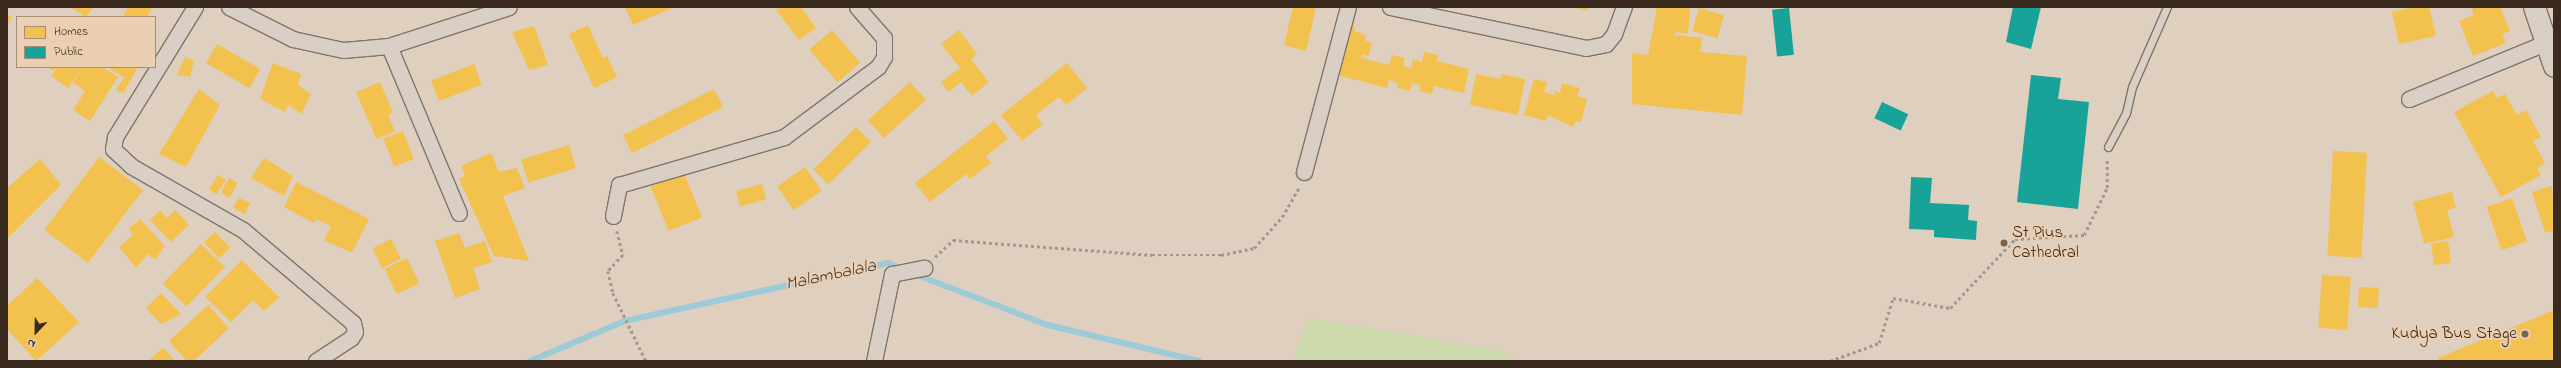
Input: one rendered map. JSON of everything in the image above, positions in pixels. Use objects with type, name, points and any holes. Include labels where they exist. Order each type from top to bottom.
[{"type":"main road","points":[[2534,7],[2554,66]]},
{"type":"street","points":[[195,7],[115,137],[113,149],[131,166],[243,230],[353,323],[355,332],[351,338],[316,361]]},
{"type":"street","points":[[229,7],[261,26],[320,47],[363,50],[389,46],[504,8]]},
{"type":"street","points":[[613,216],[618,184],[784,137],[878,67],[884,57],[884,38],[857,7]]},
{"type":"street","points":[[1304,172],[1348,7]]},
{"type":"street","points":[[1390,7],[1586,48],[1606,44],[1614,34],[1624,7]]},
{"type":"street","points":[[2409,98],[2545,43]]},
{"type":"street","points":[[389,46],[459,213]]},
{"type":"street","points":[[874,361],[892,274],[924,268]]},
{"type":"lane","points":[[2108,147],[2126,113],[2132,87],[2167,7]]},
{"type":"path","points":[[1830,361],[1878,343],[1893,298],[1950,308],[2015,239],[2084,235],[2107,188],[2108,147]]},
{"type":"path","points":[[924,268],[953,240],[1152,255],[1221,255],[1254,248],[1295,198],[1304,172]]},
{"type":"path","points":[[613,216],[623,255],[608,271],[613,293],[646,361]]},
{"type":"green space","points":[[1309,318],[1502,351],[1515,361],[1292,361]]},
{"type":"building: Homes","points":[[70,7],[93,7],[87,16]]},
{"type":"building: Homes","points":[[128,7],[152,7],[148,16],[124,16]]},
{"type":"building: Homes","points":[[625,7],[674,7],[633,25]]},
{"type":"building: Homes","points":[[780,7],[801,7],[816,28],[799,40],[776,10]]},
{"type":"building: Homes","points":[[1293,7],[1316,7],[1306,51],[1284,45]]},
{"type":"building: Homes","points":[[1572,7],[1588,7],[1587,11]]},
{"type":"building: Homes","points":[[1657,7],[1690,7],[1688,34],[1676,32],[1674,42],[1676,35],[1702,38],[1700,52],[1747,56],[1742,115],[1632,104],[1632,53],[1648,55]]},
{"type":"building: Homes","points":[[2414,7],[2429,7],[2436,36],[2399,44],[2392,12]]},
{"type":"building: Homes","points":[[2471,7],[2500,7],[2510,31],[2502,34],[2506,43],[2473,56],[2459,21],[2474,15]]},
{"type":"building: Homes","points":[[1699,8],[1724,15],[1717,38],[1692,31]]},
{"type":"building: Homes","points":[[7,14],[12,17],[7,25]]},
{"type":"building: Homes","points":[[588,25],[603,58],[607,56],[617,77],[594,88],[569,34]]},
{"type":"building: Homes","points":[[1349,25],[1355,26],[1354,31],[1366,35],[1365,41],[1372,42],[1369,56],[1363,54],[1362,58],[1389,65],[1392,55],[1405,58],[1403,66],[1411,68],[1413,59],[1422,62],[1424,52],[1438,55],[1437,61],[1469,69],[1464,93],[1434,86],[1432,94],[1419,91],[1420,85],[1412,83],[1410,91],[1397,88],[1398,83],[1389,80],[1387,88],[1337,75]]},
{"type":"building: Homes","points":[[534,26],[548,65],[529,70],[512,32]]},
{"type":"building: Homes","points":[[832,30],[860,62],[838,82],[809,50]]},
{"type":"building: Homes","points":[[959,30],[977,54],[971,59],[989,82],[972,96],[961,82],[948,92],[941,82],[960,68],[941,44]]},
{"type":"building: Homes","points":[[217,44],[260,69],[249,88],[206,63]]},
{"type":"building: Homes","points":[[185,57],[194,60],[190,77],[177,75]]},
{"type":"building: Homes","points":[[273,63],[301,74],[298,85],[311,94],[302,114],[288,105],[285,112],[260,99]]},
{"type":"building: Homes","points":[[1067,63],[1087,88],[1066,105],[1059,97],[1036,115],[1043,124],[1022,141],[1001,115]]},
{"type":"building: Homes","points":[[474,64],[482,85],[439,101],[431,80]]},
{"type":"building: Homes","points":[[49,68],[56,68],[54,71]]},
{"type":"building: Homes","points":[[57,68],[82,68],[68,88],[51,76]]},
{"type":"building: Homes","points":[[82,68],[104,68],[118,77],[90,121],[73,110],[85,91],[73,83]]},
{"type":"building: Homes","points":[[108,68],[137,68],[123,93],[116,90],[124,77]]},
{"type":"building: Homes","points":[[1476,74],[1500,79],[1502,74],[1525,79],[1518,115],[1470,105]]},
{"type":"building: Homes","points":[[1534,79],[1547,82],[1544,92],[1554,95],[1555,91],[1560,93],[1562,83],[1580,88],[1577,96],[1587,99],[1581,122],[1575,121],[1573,127],[1548,115],[1546,121],[1524,115]]},
{"type":"building: Homes","points":[[380,82],[393,112],[369,123],[356,92]]},
{"type":"building: Homes","points":[[910,82],[926,100],[884,138],[868,120]]},
{"type":"building: Homes","points":[[199,89],[220,105],[186,167],[159,154]]},
{"type":"building: Homes","points":[[714,89],[723,107],[632,153],[623,135]]},
{"type":"building: Homes","points":[[2493,91],[2497,98],[2505,94],[2517,115],[2526,110],[2541,137],[2533,141],[2545,163],[2537,168],[2541,175],[2501,197],[2454,112]]},
{"type":"building: Homes","points":[[388,114],[395,132],[376,139],[369,121]]},
{"type":"building: Homes","points":[[994,121],[1008,139],[986,156],[991,163],[970,179],[966,174],[930,202],[915,183]]},
{"type":"building: Homes","points":[[856,127],[871,142],[828,184],[814,169]]},
{"type":"building: Homes","points":[[403,131],[414,159],[394,167],[383,139]]},
{"type":"building: Homes","points":[[569,145],[576,168],[528,183],[521,160]]},
{"type":"building: Homes","points":[[2333,151],[2367,153],[2361,258],[2328,256]]},
{"type":"building: Homes","points":[[491,153],[499,172],[517,168],[525,188],[503,196],[529,261],[494,256],[459,179],[465,176],[461,166]]},
{"type":"building: Homes","points":[[99,157],[143,190],[88,263],[44,230]]},
{"type":"building: Homes","points":[[264,158],[293,176],[284,196],[251,178]]},
{"type":"building: Homes","points":[[40,159],[61,185],[7,239],[7,188]]},
{"type":"building: Homes","points":[[805,167],[822,191],[794,210],[777,187]]},
{"type":"building: Homes","points":[[684,173],[702,218],[669,231],[651,186]]},
{"type":"building: Homes","points":[[218,175],[226,180],[217,194],[209,189]]},
{"type":"building: Homes","points":[[229,178],[238,183],[230,198],[221,193]]},
{"type":"building: Homes","points":[[296,182],[369,219],[352,253],[324,240],[331,226],[316,219],[314,223],[284,207]]},
{"type":"building: Homes","points":[[762,184],[766,199],[740,206],[736,191]]},
{"type":"building: Homes","points":[[2552,186],[2554,230],[2545,233],[2532,192]]},
{"type":"building: Homes","points":[[2452,192],[2456,208],[2447,210],[2454,237],[2424,244],[2413,202]]},
{"type":"building: Homes","points":[[239,198],[250,203],[245,215],[233,207]]},
{"type":"building: Homes","points":[[2512,198],[2527,241],[2501,250],[2486,207]]},
{"type":"building: Homes","points":[[160,210],[167,218],[175,210],[189,225],[171,242],[150,220]]},
{"type":"building: Homes","points":[[140,219],[165,246],[155,260],[148,254],[136,268],[119,247],[133,235],[129,229]]},
{"type":"building: Homes","points":[[215,232],[230,248],[219,258],[204,242]]},
{"type":"building: Homes","points":[[459,233],[465,248],[485,241],[492,262],[473,268],[480,289],[455,298],[435,241]]},
{"type":"building: Homes","points":[[391,239],[401,259],[382,268],[372,249]]},
{"type":"building: Homes","points":[[2448,241],[2451,263],[2434,265],[2431,243]]},
{"type":"building: Homes","points":[[201,244],[225,267],[187,306],[163,284]]},
{"type":"building: Homes","points":[[407,258],[419,283],[397,294],[385,269]]},
{"type":"building: Homes","points":[[242,260],[279,297],[264,311],[253,300],[231,322],[205,297]]},
{"type":"building: Homes","points":[[2322,275],[2351,277],[2347,330],[2318,328]]},
{"type":"building: Homes","points":[[37,278],[79,322],[36,361],[7,329],[7,306]]},
{"type":"building: Homes","points":[[2359,287],[2379,288],[2378,308],[2358,307]]},
{"type":"building: Homes","points":[[161,293],[181,314],[161,324],[146,308]]},
{"type":"building: Homes","points":[[208,305],[229,328],[194,361],[187,361],[169,341]]},
{"type":"building: Homes","name":"Kudya Bus Stage","points":[[2554,310],[2554,361],[2439,361],[2438,358]]},
{"type":"building: Homes","points":[[163,348],[175,361],[148,361]]},
{"type":"building: Public","points":[[2013,7],[2041,7],[2031,49],[2006,42]]},
{"type":"building: Public","points":[[1789,8],[1794,55],[1777,57],[1772,10]]},
{"type":"building: Public","points":[[2031,75],[2061,78],[2058,99],[2089,102],[2078,209],[2017,202]]},
{"type":"building: Public","points":[[1882,102],[1908,114],[1901,131],[1874,118]]},
{"type":"building: Public","points":[[1911,177],[1932,178],[1930,203],[1969,205],[1968,220],[1977,221],[1976,240],[1934,237],[1934,230],[1909,229]]},
{"type":"waterway","name":"Malambalala","points":[[530,361],[625,321],[888,263],[900,268]]},
{"type":"waterway","name":"Malambalala","points":[[915,274],[1048,325],[1199,361]]},
{"type":"place","name":"St Pius Cathedral","points":[[2004,243]]},
{"type":"place","name":"Kudya Bus Stage","points":[[2525,334]]}]
